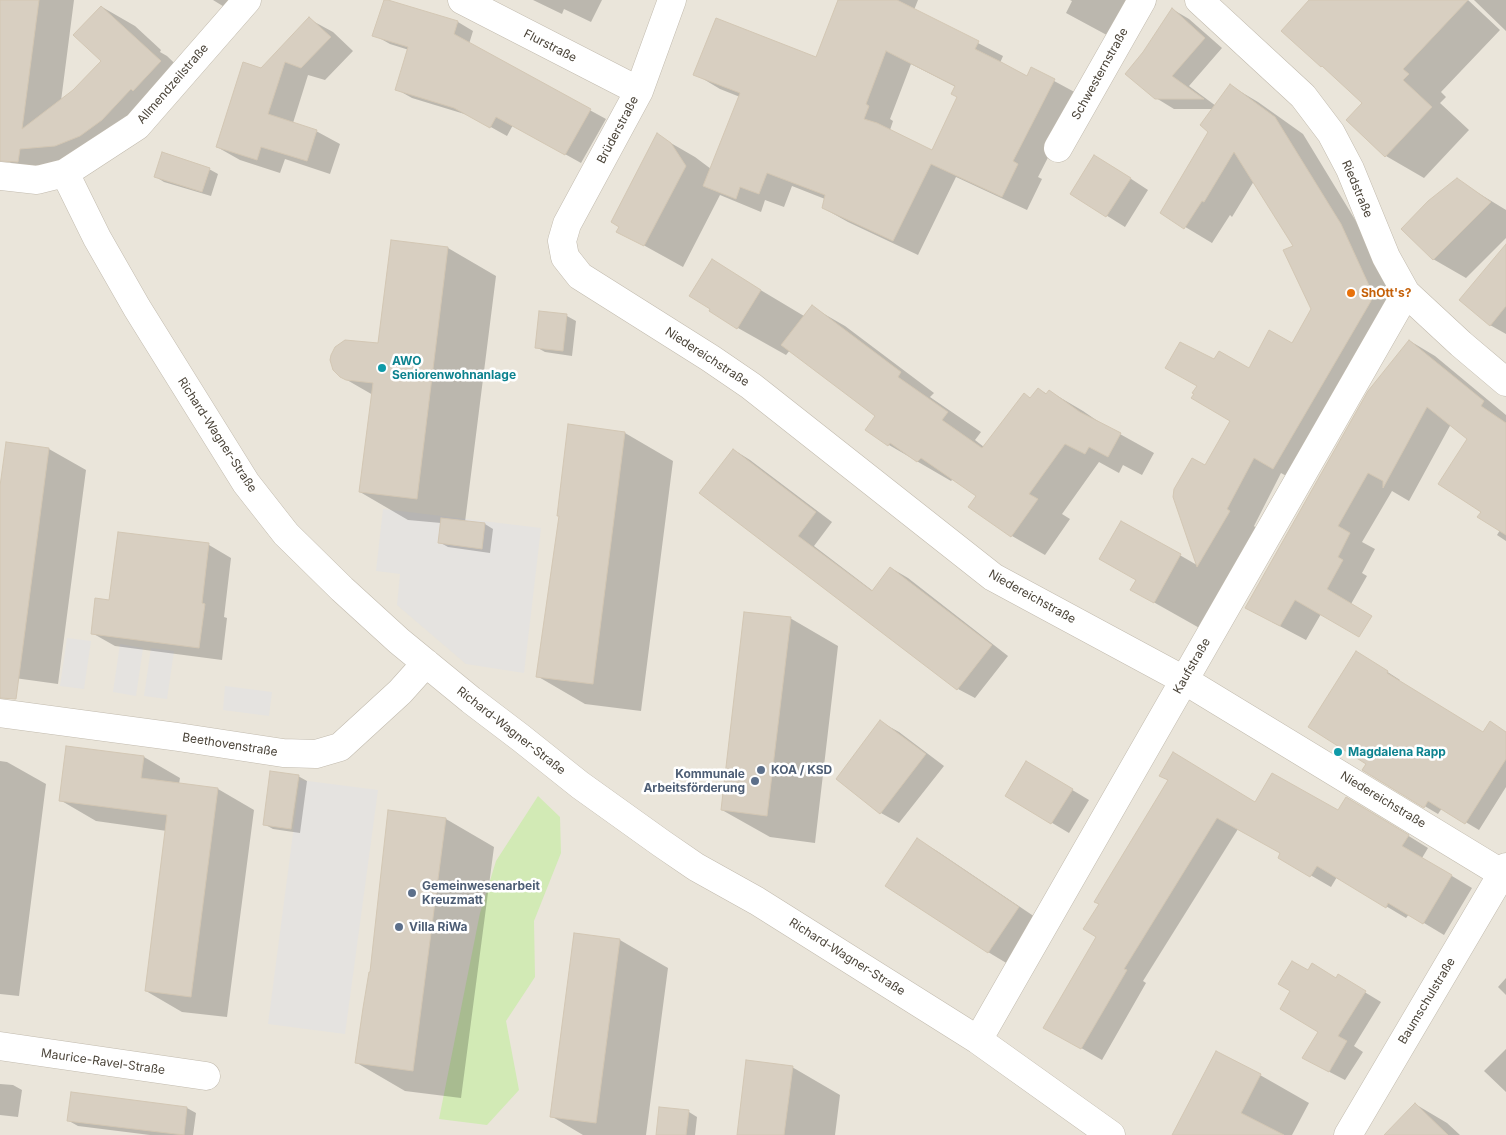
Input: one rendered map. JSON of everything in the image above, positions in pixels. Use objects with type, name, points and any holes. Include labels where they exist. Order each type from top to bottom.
[{"type":"street","name":"Allmendzeilstraße","points":[[0,176],[37,180],[65,173],[137,126],[247,0]]},
{"type":"street","name":"Flurstraße","points":[[462,0],[639,91]]},
{"type":"street","name":"Brüderstraße","points":[[565,257],[562,241],[567,224],[639,91],[672,0]]},
{"type":"street","name":"Schwesternstraße","points":[[1058,148],[1142,0]]},
{"type":"street","name":"Riedstraße","points":[[1199,0],[1303,96],[1331,133],[1350,169],[1386,257],[1406,293],[1461,344],[1506,382]]},
{"type":"street","name":"Richard-Wagner-Straße","points":[[65,173],[97,238],[137,308],[246,483],[293,541],[342,589],[426,664],[580,785],[661,844],[696,867],[757,901],[978,1040],[1111,1135]]},
{"type":"street","name":"Niedereichstraße","points":[[565,257],[580,276],[751,386],[993,577],[1184,680],[1505,872]]},
{"type":"street","name":"Kaufstraße","points":[[978,1040],[1406,293]]},
{"type":"street","name":"Beethovenstraße","points":[[0,712],[283,753],[316,754],[340,747],[400,692],[426,664]]},
{"type":"street","name":"Baumschulstraße","points":[[1348,1135],[1505,872]]},
{"type":"street","name":"Maurice-Ravel-Straße","points":[[0,1046],[206,1076]]},
{"type":"shaded area","points":[[0,0],[1506,0],[1506,1135],[0,1135]]},
{"type":"shaded area","points":[[383,509],[541,528],[524,673],[466,664],[397,605],[400,574],[376,571]]},
{"type":"shaded area","points":[[67,638],[91,641],[84,689],[60,686]]},
{"type":"shaded area","points":[[120,644],[143,648],[136,696],[113,692]]},
{"type":"shaded area","points":[[151,648],[174,651],[167,699],[144,696]]},
{"type":"shaded area","points":[[225,686],[272,692],[269,716],[223,710]]},
{"type":"shaded area","points":[[300,780],[378,790],[345,1034],[268,1024]]},
{"type":"green space","points":[[538,796],[560,817],[561,853],[534,921],[535,977],[506,1021],[519,1090],[487,1125],[439,1119],[480,913],[496,861]]},
{"type":"building","points":[[0,0],[39,0],[22,129],[73,90],[101,61],[73,35],[101,6],[161,61],[102,120],[80,136],[55,146],[20,149],[18,162],[0,161]]},
{"type":"building","points":[[384,0],[458,21],[454,34],[591,109],[565,155],[496,117],[490,128],[454,108],[395,90],[408,47],[372,36]]},
{"type":"building","points":[[838,0],[897,0],[979,41],[975,49],[1027,76],[1031,67],[1055,79],[1013,161],[1018,164],[1002,197],[931,164],[893,241],[822,208],[825,195],[767,173],[759,194],[740,187],[736,199],[703,186],[740,93],[693,75],[716,18],[816,57]],"holes":[[[886,51],[955,86],[951,94],[957,97],[932,150],[877,123],[864,119],[869,106],[866,104]]]},
{"type":"building","points":[[1309,0],[1468,0],[1403,69],[1409,74],[1403,80],[1432,107],[1385,157],[1346,120],[1362,103],[1281,31]]},
{"type":"building","points":[[1172,8],[1205,38],[1172,76],[1204,99],[1155,99],[1125,74],[1143,52]]},
{"type":"building","points":[[309,17],[331,37],[301,68],[285,62],[268,114],[317,130],[307,161],[261,147],[257,160],[216,147],[243,62],[261,68]]},
{"type":"building","points":[[1230,84],[1275,117],[1341,224],[1372,292],[1371,301],[1273,469],[1254,458],[1227,509],[1230,511],[1197,567],[1173,497],[1174,489],[1192,458],[1205,465],[1230,421],[1191,398],[1197,386],[1165,368],[1180,342],[1214,359],[1219,351],[1249,368],[1269,330],[1292,343],[1311,309],[1283,250],[1293,246],[1234,152],[1204,202],[1202,201],[1184,229],[1160,213],[1208,132],[1200,125]]},
{"type":"building","points":[[657,133],[671,143],[686,166],[644,246],[616,232],[619,227],[611,222]]},
{"type":"building","points":[[162,152],[210,168],[202,192],[154,177]]},
{"type":"building","points":[[1094,155],[1131,178],[1106,217],[1070,194]]},
{"type":"building","points":[[1457,178],[1491,202],[1433,260],[1401,229],[1428,201]]},
{"type":"building","name":"AWO Seniorenwohnanlage","points":[[391,240],[448,247],[417,499],[359,492],[373,383],[346,380],[340,377],[333,370],[330,360],[335,347],[345,340],[378,343]]},
{"type":"building","points":[[1506,244],[1506,306],[1490,326],[1459,300]]},
{"type":"building","points":[[712,259],[761,290],[737,329],[689,296]]},
{"type":"building","points":[[812,305],[901,372],[898,377],[948,412],[942,420],[982,448],[1024,393],[1030,398],[1038,388],[1046,394],[1049,390],[1080,412],[1121,433],[1108,457],[1089,447],[1085,454],[1065,444],[1029,494],[1038,499],[1011,537],[968,507],[976,496],[921,458],[917,462],[890,443],[888,446],[865,430],[875,416],[781,345]]},
{"type":"building","points":[[539,311],[567,314],[563,351],[535,348]]},
{"type":"building","points":[[1409,340],[1484,401],[1481,406],[1506,423],[1506,535],[1477,517],[1481,512],[1438,484],[1467,439],[1427,407],[1383,488],[1383,481],[1368,473],[1338,526],[1350,533],[1338,557],[1343,560],[1327,589],[1372,616],[1359,637],[1295,600],[1280,626],[1245,608],[1368,391]]},
{"type":"building","points":[[568,424],[625,432],[593,684],[536,677],[559,516],[557,516]]},
{"type":"building","points":[[6,442],[49,448],[16,699],[0,698],[0,486]]},
{"type":"building","points":[[733,449],[816,512],[798,536],[872,591],[890,567],[992,645],[957,690],[699,493]]},
{"type":"building","points":[[441,518],[485,523],[482,549],[438,543]]},
{"type":"building","points":[[1121,521],[1181,554],[1154,603],[1130,590],[1136,580],[1099,559]]},
{"type":"building","points":[[118,532],[209,543],[202,603],[205,604],[199,648],[91,634],[95,598],[109,600]]},
{"type":"building","points":[[744,612],[791,617],[767,816],[721,810]]},
{"type":"building","points":[[1356,651],[1388,671],[1387,673],[1483,732],[1490,721],[1506,732],[1506,759],[1465,824],[1428,801],[1424,808],[1362,770],[1366,764],[1308,727]]},
{"type":"building","points":[[880,720],[926,754],[880,814],[836,779]]},
{"type":"building","points":[[66,746],[144,756],[141,778],[218,788],[191,997],[145,991],[167,815],[59,801]]},
{"type":"building","points":[[1173,752],[1255,802],[1272,773],[1338,810],[1346,797],[1409,835],[1402,846],[1452,875],[1423,924],[1388,903],[1386,908],[1317,866],[1310,877],[1278,858],[1280,853],[1217,818],[1124,969],[1127,970],[1081,1049],[1043,1028],[1096,937],[1083,929],[1099,904],[1094,902],[1168,780],[1159,776]]},
{"type":"building","points":[[1026,761],[1073,789],[1051,824],[1005,796]]},
{"type":"building","points":[[270,771],[299,775],[291,829],[263,825]]},
{"type":"building","points":[[388,810],[446,818],[413,1071],[355,1063],[370,972]]},
{"type":"building","points":[[917,838],[1019,907],[988,953],[885,886]]},
{"type":"building","points":[[574,933],[620,939],[596,1123],[550,1117]]},
{"type":"building","points":[[1292,961],[1308,970],[1312,963],[1336,978],[1338,974],[1366,991],[1338,1036],[1347,1041],[1329,1072],[1302,1058],[1318,1032],[1280,1009],[1290,991],[1278,984]]},
{"type":"building","points":[[1216,1051],[1261,1074],[1241,1113],[1284,1135],[1172,1135]]},
{"type":"building","points":[[746,1060],[793,1066],[784,1135],[737,1135]]},
{"type":"building","points":[[71,1092],[187,1107],[184,1135],[67,1121]]},
{"type":"building","points":[[1415,1103],[1448,1135],[1384,1135]]},
{"type":"building","points":[[659,1107],[689,1110],[686,1135],[656,1135]]},
{"type":"place","name":"ShOtt's?","points":[[1351,293]]},
{"type":"place","name":"AWO Seniorenwohnanlage","points":[[382,368]]},
{"type":"place","name":"Magdalena Rapp","points":[[1338,752]]},
{"type":"place","name":"KOA / KSD","points":[[761,770]]},
{"type":"place","name":"Kommunale Arbeitsförderung","points":[[755,781]]},
{"type":"place","name":"Gemeinwesenarbeit Kreuzmatt","points":[[412,893]]},
{"type":"place","name":"Villa RiWa","points":[[399,927]]}]
